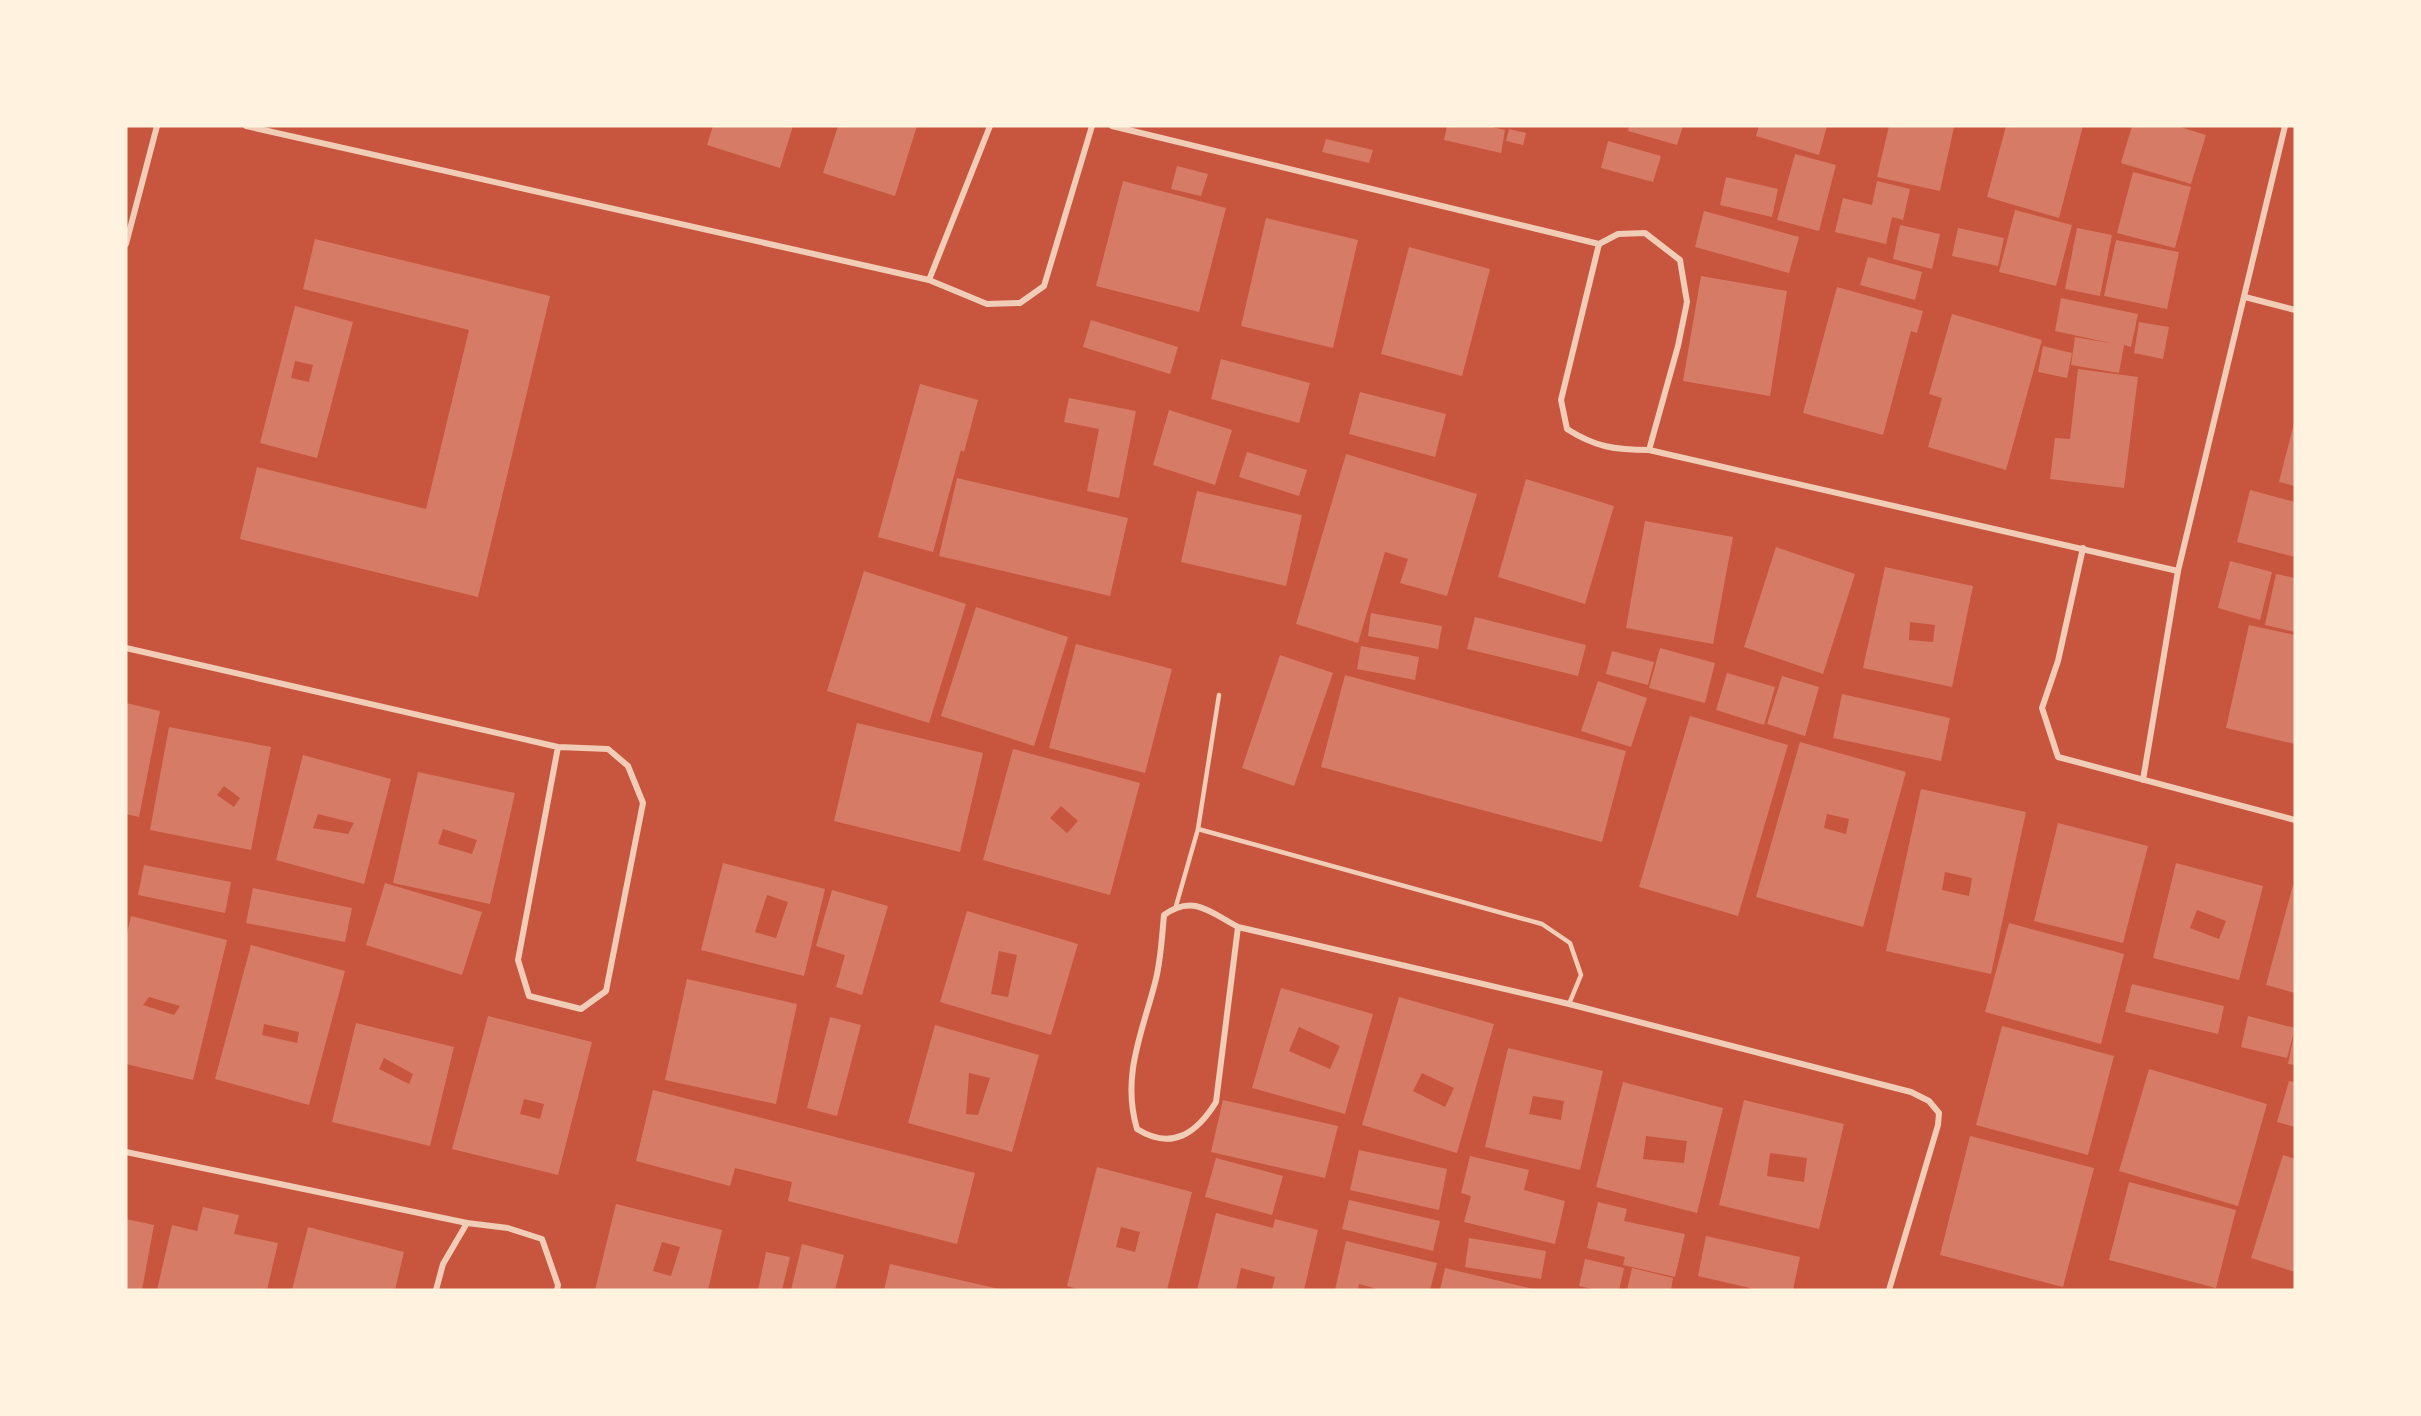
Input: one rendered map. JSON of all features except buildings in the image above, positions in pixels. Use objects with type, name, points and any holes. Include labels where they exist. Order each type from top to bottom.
[{"type":"street","points":[[126,244],[157,126]]},
{"type":"street","points":[[246,126],[929,280],[987,304],[1020,303],[1044,286],[1092,126]]},
{"type":"street","points":[[929,280],[990,126]]},
{"type":"street","points":[[1112,126],[1599,244],[1618,234],[1645,233],[1680,260],[1687,302],[1649,450]]},
{"type":"street","points":[[2143,780],[2178,571],[2284,126]]},
{"type":"street","points":[[1599,244],[1561,400],[1567,429],[1588,442],[1620,450],[1649,450],[2178,571]]},
{"type":"street","points":[[2245,297],[2295,310]]},
{"type":"street","points":[[2083,548],[2058,661],[2042,708],[2058,757],[2295,820]]},
{"type":"street","points":[[126,648],[558,747],[608,749],[628,766],[643,803],[606,990],[581,1009],[529,996],[518,960],[558,747]]},
{"type":"street","points":[[1238,927],[1216,1102],[1205,1120],[1182,1138],[1151,1138],[1137,1128],[1132,1112],[1131,1068],[1156,977],[1164,915],[1176,906],[1191,904],[1238,927],[1569,1004],[1911,1092],[1929,1101],[1939,1113],[1938,1125],[1889,1290]]},
{"type":"street","points":[[126,1152],[467,1222],[508,1228],[542,1239],[558,1286],[557,1290]]},
{"type":"street","points":[[436,1290],[443,1264],[467,1222]]},
{"type":"lane","points":[[1176,906],[1197,829],[1219,695]]},
{"type":"lane","points":[[1197,829],[1542,924],[1570,943],[1578,965],[1581,975],[1569,1004]]}]
